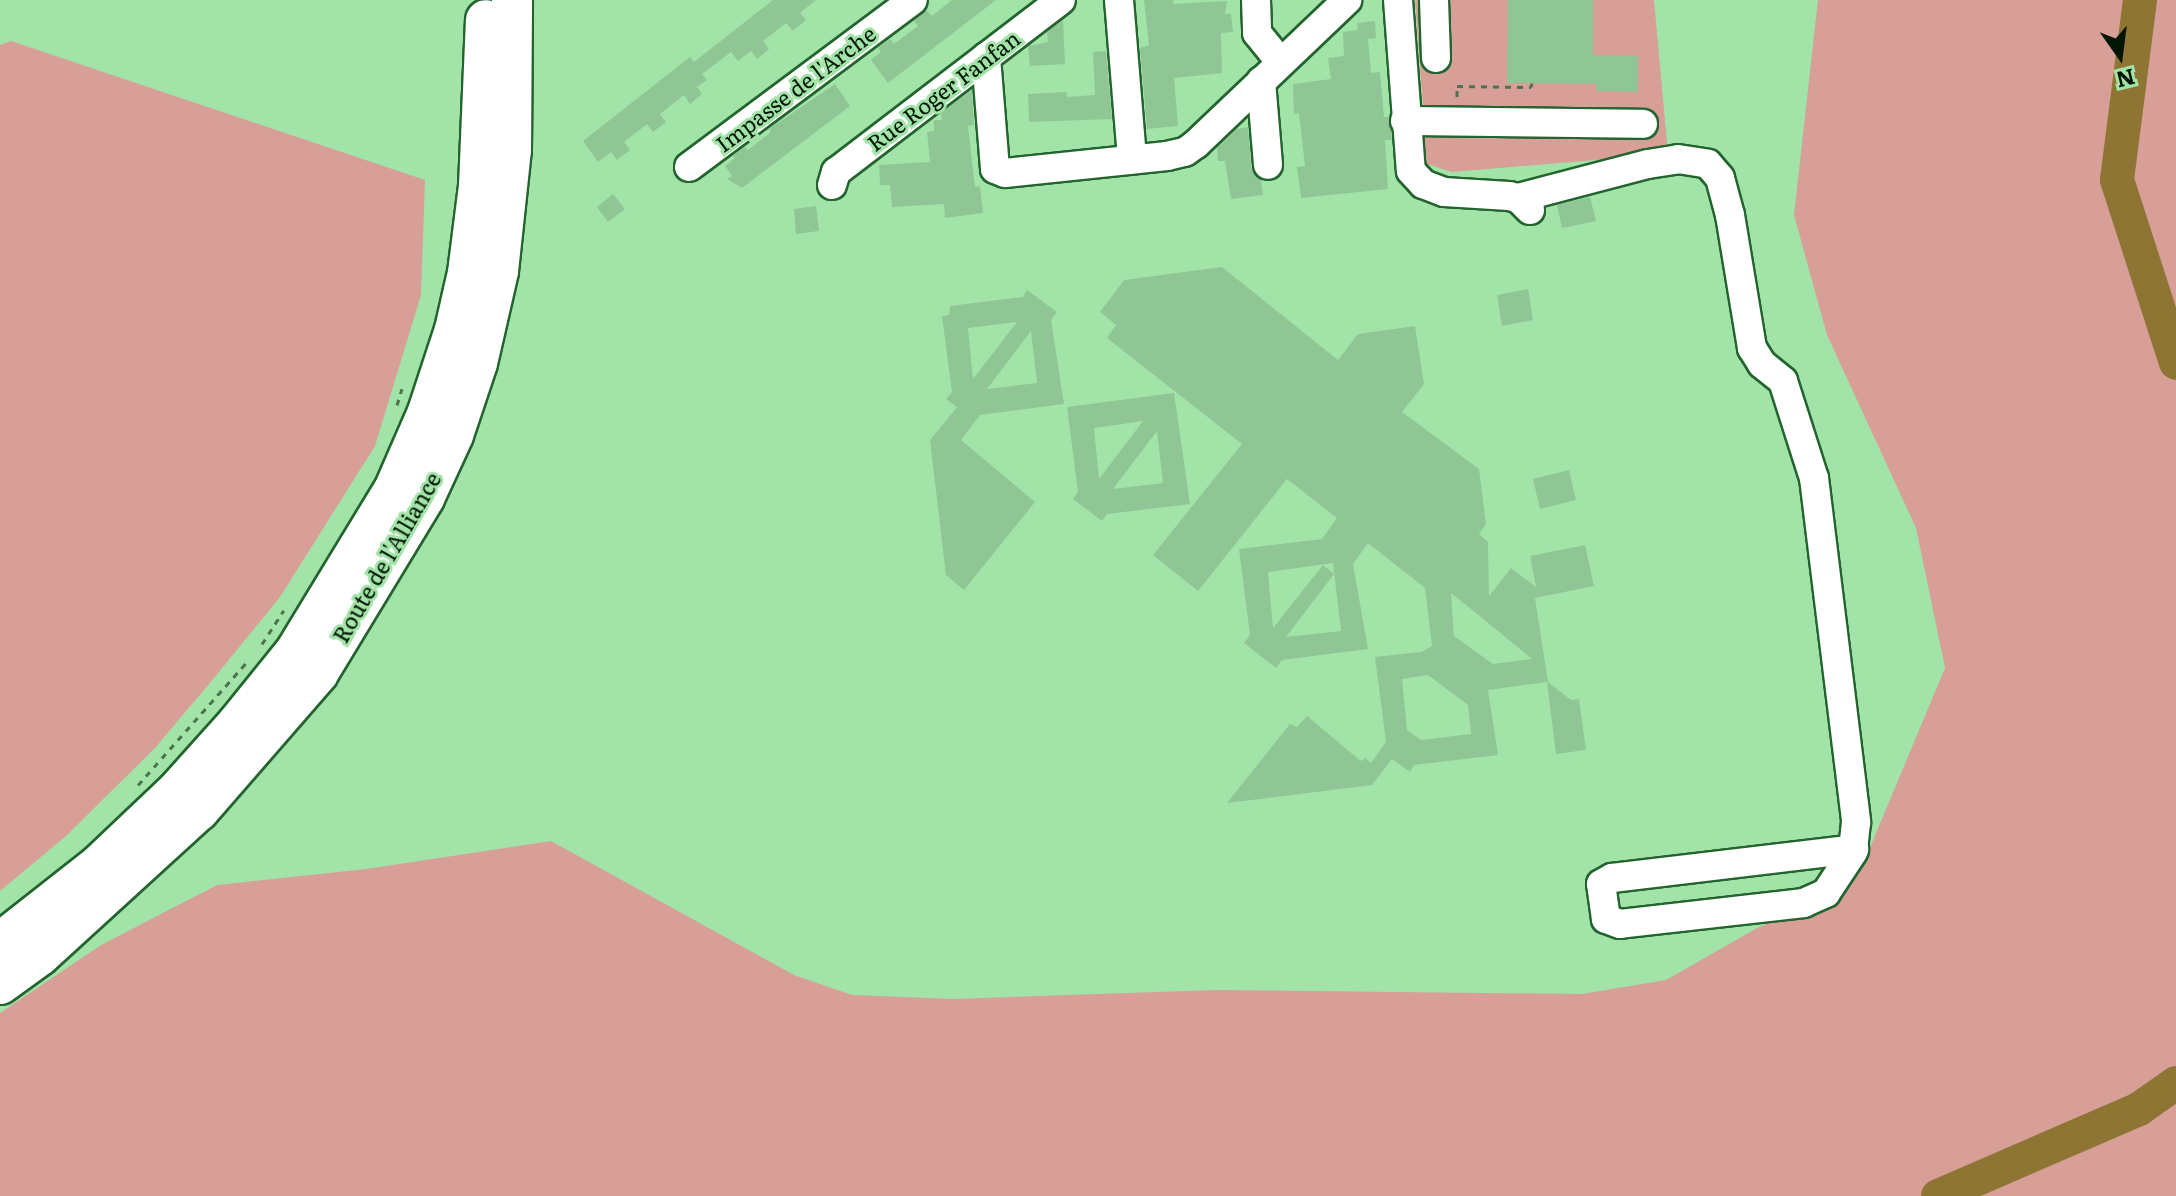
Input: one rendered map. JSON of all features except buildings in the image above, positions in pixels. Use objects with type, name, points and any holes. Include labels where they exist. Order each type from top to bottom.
[{"type":"highway","name":"Route de l'Alliance","points":[[0,943],[98,866],[177,791],[238,723],[296,651],[395,488],[428,412],[455,330],[468,273],[479,186],[487,0]]},
{"type":"highway","name":"Route de l'Alliance","points":[[0,984],[40,955],[199,810],[318,673],[409,524],[453,435],[487,325],[505,225],[511,150],[512,0]]},
{"type":"highway","points":[[505,225],[529,150],[535,111],[538,0]]},
{"type":"street","name":"Rue Roger Fanfan","points":[[832,185],[836,172],[1061,0]]},
{"type":"street","points":[[1119,0],[1132,159]]},
{"type":"street","points":[[1256,0],[1257,33],[1271,71],[1268,165]]},
{"type":"street","points":[[986,57],[995,169],[1005,173],[1185,152],[1347,0]]},
{"type":"street","points":[[1398,0],[1411,171],[1423,184],[1444,192],[1524,205],[1678,159],[1708,164],[1720,178],[1730,215],[1752,348],[1762,364],[1783,381],[1814,478],[1856,822],[1854,849],[1826,893],[1804,903],[1620,924],[1606,919],[1601,903],[1601,884],[1612,878],[1854,849]]},
{"type":"street","points":[[1434,0],[1436,58]]},
{"type":"street","name":"Impasse de l'Arche","points":[[689,167],[903,3]]},
{"type":"street","points":[[1405,121],[1643,124]]},
{"type":"path","points":[[1458,122],[1457,86],[1531,87],[1532,83]]},
{"type":"path","points":[[396,407],[406,379]]},
{"type":"path","points":[[136,788],[257,651],[292,599]]},
{"type":"shaded area","points":[[1415,0],[1654,0],[1668,154],[1452,172],[1424,163],[1420,144],[1424,143],[1425,133]]},
{"type":"shaded area","points":[[1818,0],[2176,0],[2176,1196],[0,1196],[0,1013],[101,945],[217,885],[366,869],[551,841],[794,975],[852,995],[954,999],[1216,990],[1582,994],[1666,980],[1757,928],[1833,896],[1866,857],[1945,668],[1916,528],[1827,335],[1794,215]]},
{"type":"shaded area","points":[[11,41],[425,180],[421,295],[375,446],[280,597],[214,678],[155,748],[66,836],[0,891],[0,45]]},
{"type":"waterway","points":[[2140,0],[2117,180],[2176,363]]},
{"type":"waterway","points":[[1938,1196],[2139,1109],[2176,1083]]}]
